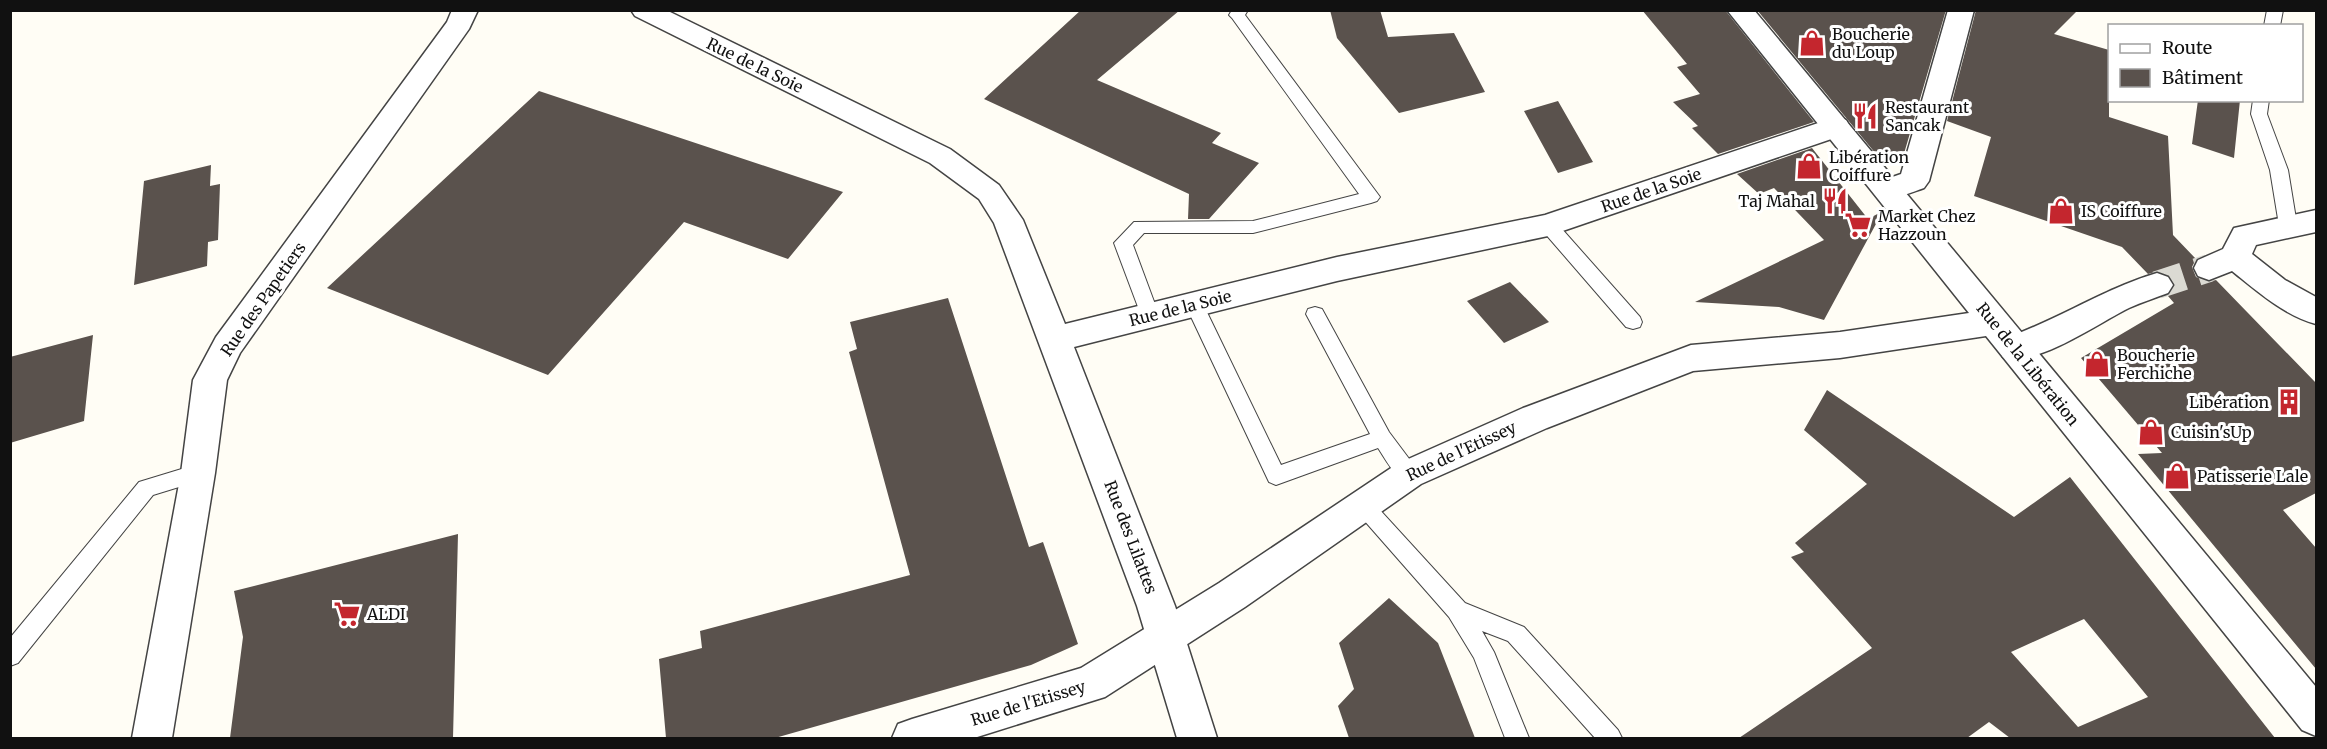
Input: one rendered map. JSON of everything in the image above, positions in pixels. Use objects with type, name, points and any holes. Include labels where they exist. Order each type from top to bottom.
[{"type":"street","name":"Rue des Papetiers","points":[[152,738],[198,473],[210,380],[227,346],[460,23],[465,10]]},
{"type":"street","name":"Rue de la Soie","points":[[644,10],[940,156],[989,192],[1008,220],[1055,339],[1337,269],[1548,225],[1836,127]]},
{"type":"street","name":"Rue de la Libération","points":[[1740,10],[2316,717]]},
{"type":"street","points":[[1888,189],[1914,181],[1961,10]]},
{"type":"street","points":[[2302,223],[2245,236],[2222,262],[2316,312]]},
{"type":"street","name":"Rue de l'Etissey","points":[[912,738],[1091,684],[1232,595],[1409,474],[1456,451],[1535,418],[1691,358],[1840,345],[2004,335],[2041,341],[2138,289],[2157,285]]},
{"type":"street","name":"Rue des Lilattes","points":[[1055,339],[1166,635],[1197,738]]},
{"type":"lane","points":[[1150,315],[1123,243],[1140,227],[1253,227],[1371,197],[1237,15],[1241,10]]},
{"type":"lane","points":[[2261,102],[2259,114],[2279,170],[2302,223]]},
{"type":"lane","points":[[1548,225],[1633,322]]},
{"type":"lane","points":[[1194,304],[1276,476],[1382,438]]},
{"type":"lane","points":[[1315,314],[1382,438],[1409,474]]},
{"type":"lane","points":[[10,656],[146,488],[198,473]]},
{"type":"lane","points":[[1362,504],[1457,610],[1483,652],[1517,738]]},
{"type":"lane","points":[[1457,610],[1516,634],[1610,738]]},
{"type":"building","points":[[1081,10],[1180,10],[1097,80],[1221,133],[1212,143],[1259,163],[1209,219],[1188,219],[1189,194],[984,99]]},
{"type":"building","points":[[1330,10],[1380,10],[1388,37],[1454,33],[1485,92],[1399,113],[1337,38]]},
{"type":"building","points":[[1642,10],[1725,10],[1814,122],[1718,154],[1692,128],[1698,126],[1673,102],[1700,94],[1677,67],[1687,64]]},
{"type":"building","points":[[1757,10],[1946,10],[1903,157],[1876,154]]},
{"type":"building","points":[[1976,10],[2078,10],[2054,34],[2108,50],[2109,117],[2168,136],[2173,235],[2196,259],[2192,267],[2196,277],[2208,282],[2216,280],[2316,383],[2316,493],[2283,510],[2316,548],[2316,669],[2138,454],[2162,453],[2081,358],[2174,303],[2168,296],[2175,286],[2170,276],[2158,271],[2148,274],[2122,247],[1974,196],[1991,137],[1947,121]]},
{"type":"building","points":[[539,91],[843,192],[788,259],[684,222],[548,375],[327,288]]},
{"type":"building","points":[[1558,101],[1593,162],[1558,173],[1524,111]]},
{"type":"building","points":[[2198,102],[2240,102],[2234,158],[2192,144]]},
{"type":"building","points":[[1812,148],[1868,219],[1883,211],[1824,320],[1779,307],[1695,302],[1824,240],[1774,188],[1759,194],[1737,174]]},
{"type":"building","points":[[211,165],[210,186],[220,184],[218,240],[208,242],[207,266],[134,285],[144,181]]},
{"type":"building","points":[[1510,282],[1549,322],[1504,343],[1467,301]]},
{"type":"building","points":[[948,298],[1029,547],[1043,542],[1078,644],[1031,665],[775,738],[666,738],[659,659],[702,648],[700,631],[910,575],[849,352],[857,349],[850,322]]},
{"type":"building","points":[[93,335],[84,421],[10,443],[10,357]]},
{"type":"building","points":[[1827,390],[2014,517],[2070,477],[2275,738],[2010,738],[1989,722],[1967,738],[1739,738],[1872,648],[1791,557],[1804,552],[1795,543],[1867,484],[1804,430]],"holes":[[[2084,619],[2148,697],[2078,727],[2011,652]]]},
{"type":"building","name":"ALDI","points":[[458,534],[453,738],[230,738],[243,637],[234,591]]},
{"type":"building","points":[[1389,598],[1438,643],[1475,738],[1349,738],[1338,706],[1354,689],[1339,643]]},
{"type":"tunnel","points":[[2157,285],[2209,268]]},
{"type":"place","name":"Boucherie du Loup","points":[[1812,43]]},
{"type":"place","name":"Restaurant Sancak","points":[[1865,116]]},
{"type":"place","name":"Libération Coiffure","points":[[1809,166]]},
{"type":"place","name":"Taj Mahal","points":[[1835,201]]},
{"type":"place","name":"IS Coiffure","points":[[2061,211]]},
{"type":"place","name":"Market Chez Hazzoun","points":[[1858,225]]},
{"type":"place","name":"Boucherie Ferchiche","points":[[2097,364]]},
{"type":"place","name":"Libération","points":[[2289,402]]},
{"type":"place","name":"Cuisin'sUp","points":[[2151,432]]},
{"type":"place","name":"Patisserie Lale","points":[[2177,476]]},
{"type":"place","name":"ALDI","points":[[347,614]]}]
